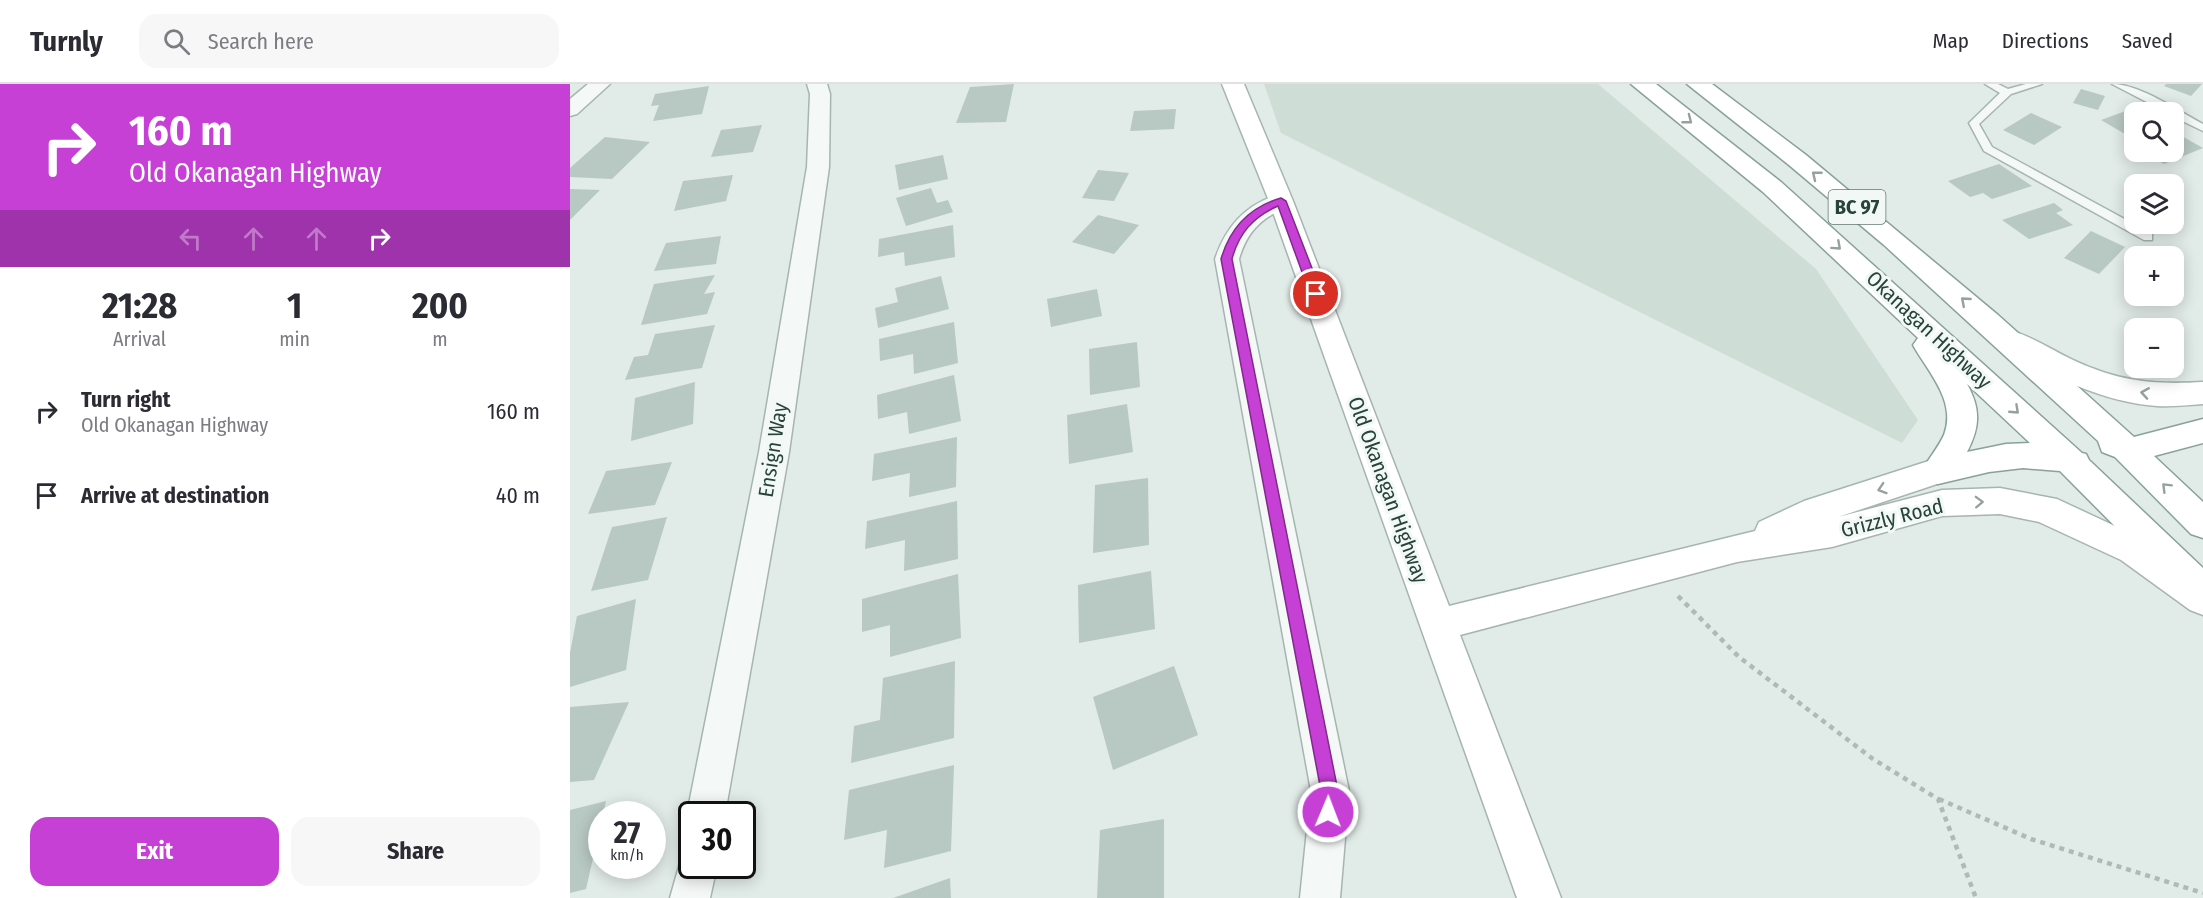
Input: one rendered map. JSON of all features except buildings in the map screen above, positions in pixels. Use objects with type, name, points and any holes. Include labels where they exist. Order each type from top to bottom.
[{"type":"main road","name":"Old Okanagan Highway","points":[[1233,84],[1281,201],[1539,898]]},
{"type":"main road","name":"Okanagan Highway","points":[[1642,84],[1772,187],[1896,299],[2070,461],[2203,591]]},
{"type":"main road","name":"Okanagan Highway","points":[[1698,84],[1746,118],[1866,214],[2130,450],[2203,524]]},
{"type":"main road","points":[[1896,299],[1985,348],[2064,421],[2130,450],[2203,431]]},
{"type":"main road","points":[[1896,299],[1950,378],[1964,418],[1957,441],[1938,471]]},
{"type":"main road","points":[[2008,340],[2051,363],[2124,390],[2156,395],[2203,393]]},
{"type":"main road","name":"Grizzly Road","points":[[1737,548],[1816,511],[1938,471],[2017,454],[2070,461]]},
{"type":"main road","points":[[2070,461],[2105,474],[2134,495],[2203,566]]},
{"type":"main road","name":"Grizzly Road","points":[[1438,625],[1737,548],[1832,533],[1942,503],[2000,501],[2045,509],[2133,550],[2203,599]]},
{"type":"street","points":[[570,110],[600,84]]},
{"type":"street","name":"Ensign Way","points":[[708,801],[774,452],[818,166],[820,94],[817,84]]},
{"type":"street","points":[[1281,201],[1259,211],[1240,228],[1231,243],[1227,259],[1330,791],[1320,898]]},
{"type":"street","points":[[690,898],[694,879]]},
{"type":"lane","points":[[1990,84],[2007,92]]},
{"type":"lane","points":[[2037,84],[2007,92],[1974,123],[1988,149],[2148,237]]},
{"type":"lane","points":[[2117,84],[2152,102]]},
{"type":"lane","points":[[2184,118],[2203,128]]},
{"type":"path","points":[[1652,570],[1739,657],[1873,759],[1938,799],[2031,839],[2203,893]]},
{"type":"path","points":[[1938,799],[1976,898]]},
{"type":"shaded area","points":[[1264,84],[1598,84],[1816,269],[1918,420],[1902,443],[1281,133]]},
{"type":"route","points":[[1316,294],[1281,201],[1259,211],[1240,228],[1231,243],[1227,259],[1330,791],[1328,812]]}]
